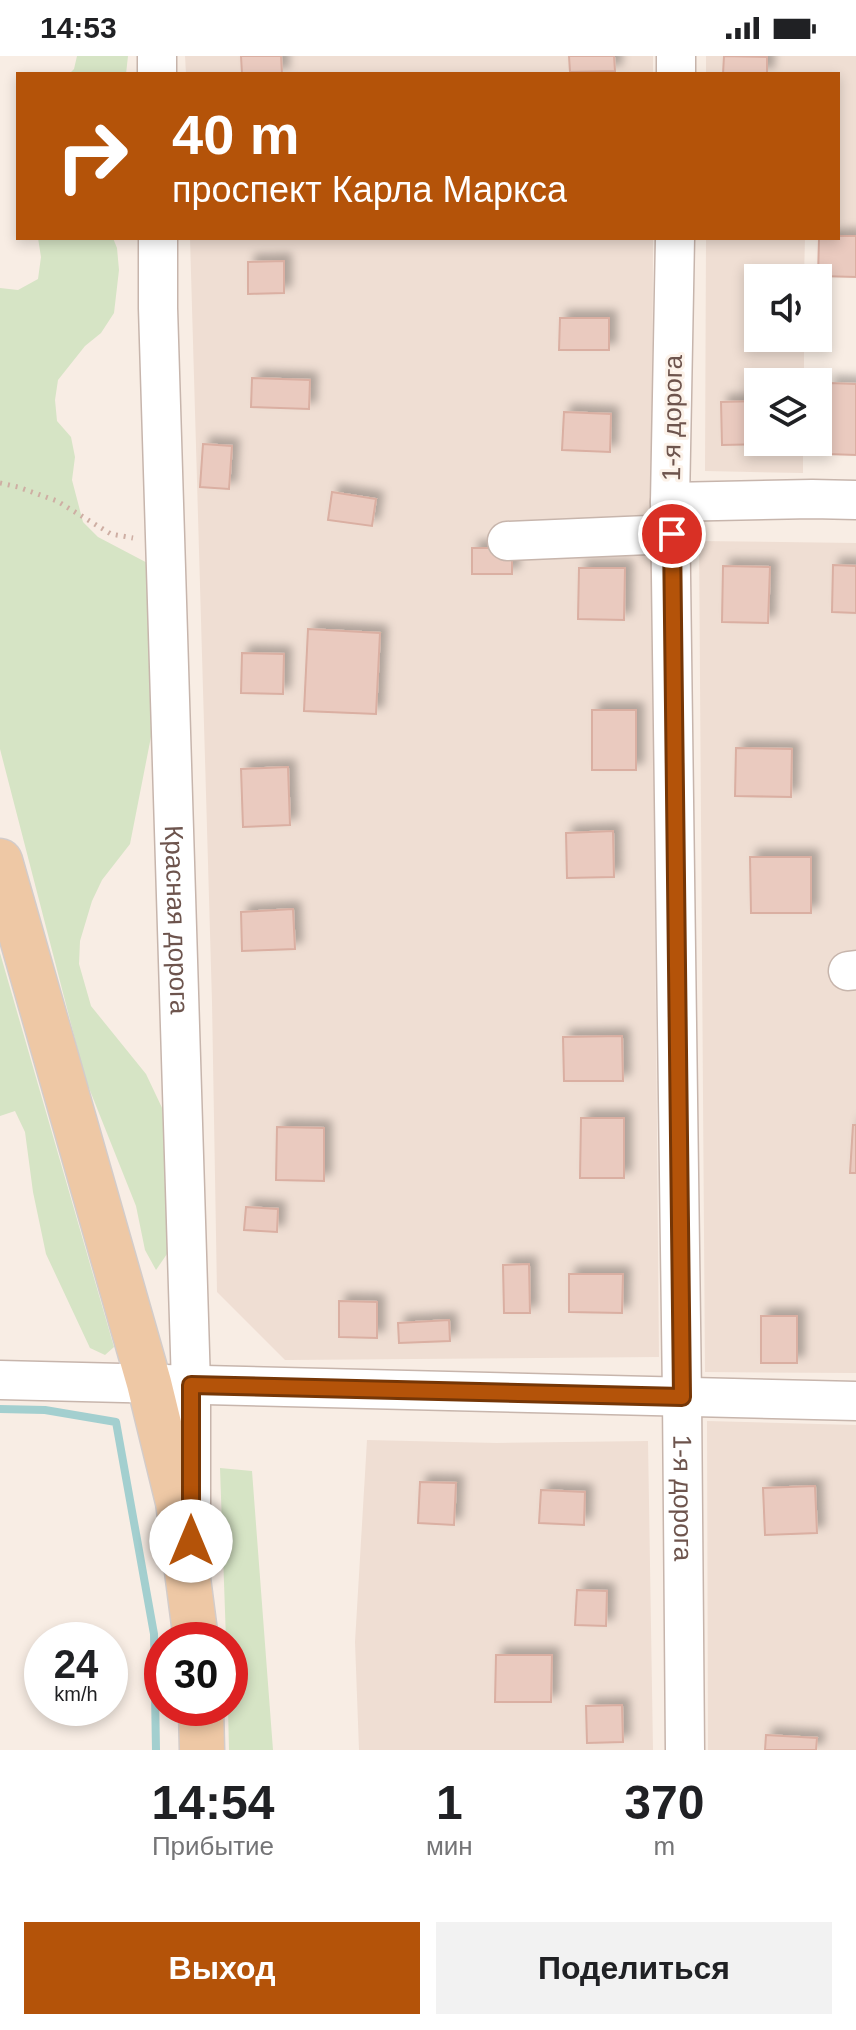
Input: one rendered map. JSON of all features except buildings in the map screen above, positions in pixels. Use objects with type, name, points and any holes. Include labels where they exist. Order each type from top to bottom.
[{"type":"main road","points":[[0,861],[170,1384],[178,1502],[193,1622]]},
{"type":"main road","points":[[201,1726],[202,1750]]},
{"type":"street","name":"Красная дорога","points":[[158,240],[166,543],[170,1384]]},
{"type":"street","name":"1-я дорога","points":[[675,240],[671,518],[685,1750]]},
{"type":"street","points":[[507,541],[812,499],[856,500]]},
{"type":"street","points":[[0,1380],[856,1401]]},
{"type":"path","points":[[0,483],[57,501],[111,534],[166,543]]},
{"type":"shaded area","points":[[185,56],[653,56],[653,72],[186,72]]},
{"type":"shaded area","points":[[706,56],[856,56],[856,236],[840,236],[840,72],[706,72]]},
{"type":"shaded area","points":[[190,240],[653,240],[652,566],[659,1357],[285,1360],[217,1292],[212,1002]]},
{"type":"shaded area","points":[[706,240],[805,240],[804,264],[744,264],[744,352],[804,352],[804,368],[744,368],[744,456],[803,456],[803,473],[705,471]]},
{"type":"shaded area","points":[[699,541],[856,543],[856,1373],[705,1372]]},
{"type":"shaded area","points":[[707,1421],[856,1425],[856,1750],[708,1750]]},
{"type":"shaded area","points":[[367,1440],[497,1443],[648,1441],[653,1750],[359,1750],[355,1642]]},
{"type":"green space","points":[[77,56],[128,56],[126,72],[71,72]]},
{"type":"green space","points":[[38,240],[114,240],[117,248],[119,270],[114,313],[101,333],[85,346],[58,380],[55,400],[57,421],[71,437],[75,457],[72,480],[83,522],[98,537],[155,567],[158,701],[130,844],[102,880],[92,901],[80,941],[79,964],[91,1006],[146,1074],[164,1112],[173,1208],[167,1254],[156,1270],[145,1250],[136,1206],[85,1078],[0,749],[0,288],[18,290],[38,279],[41,257]]},
{"type":"green space","points":[[0,953],[114,1347],[105,1355],[90,1348],[46,1254],[25,1132],[15,1111],[0,1116]]},
{"type":"green space","points":[[220,1468],[252,1471],[273,1750],[229,1750],[228,1726],[248,1726],[248,1622],[225,1622]]},
{"type":"waterway","points":[[0,1409],[45,1410],[116,1422],[154,1634],[156,1750]]},
{"type":"route","points":[[191,1541],[191,1385],[682,1397],[672,534]]}]
